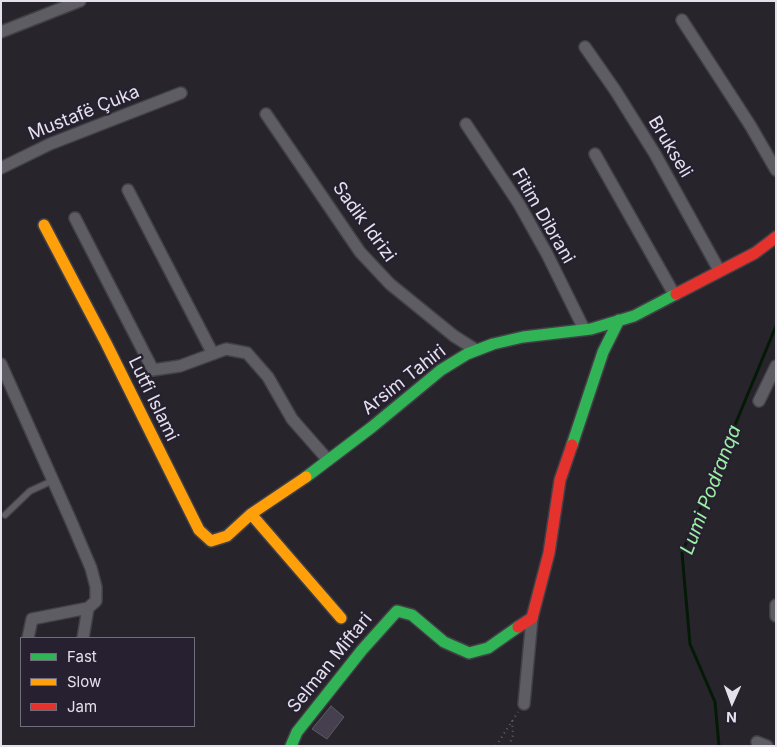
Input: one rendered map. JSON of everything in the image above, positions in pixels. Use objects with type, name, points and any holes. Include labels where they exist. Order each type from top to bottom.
[{"type":"street","points":[[1,32],[80,1]]},
{"type":"street","points":[[682,20],[750,125],[776,170]]},
{"type":"street","name":"Brukseli","points":[[584,47],[615,90],[655,154],[719,270]]},
{"type":"street","name":"Mustafë Çuka","points":[[1,168],[50,144],[181,93]]},
{"type":"street","name":"Sadik Idrizi","points":[[266,114],[360,252],[390,284],[454,336],[476,350]]},
{"type":"street","name":"Fitim Dibrani","points":[[466,124],[519,204],[547,254],[584,329]]},
{"type":"street","points":[[595,154],[674,294]]},
{"type":"street","points":[[128,190],[213,354]]},
{"type":"street","points":[[75,218],[152,370],[180,366],[226,349],[247,353],[268,377],[292,419],[328,460]]},
{"type":"street","name":"Lutfi Islami","points":[[44,225],[106,343],[198,530],[211,541],[219,539],[227,536],[251,514]]},
{"type":"street","name":"Arsim Tahiri","points":[[251,514],[328,460],[441,370],[476,350],[523,337],[584,329],[634,316],[719,270],[755,253],[776,237]]},
{"type":"street","points":[[524,704],[532,618],[549,553],[560,480],[603,352],[619,320]]},
{"type":"street","points":[[1,364],[54,480],[91,568],[96,587],[96,601],[88,608],[32,619],[28,637]]},
{"type":"street","points":[[759,401],[776,366]]},
{"type":"street","points":[[251,514],[341,618]]},
{"type":"street","points":[[776,606],[776,616]]},
{"type":"street","points":[[83,637],[88,608]]},
{"type":"street","name":"Selman Miftari","points":[[291,746],[296,732],[370,640],[397,612],[412,615],[444,642],[469,653],[488,648],[532,618]]},
{"type":"lane","points":[[5,515],[30,491],[54,480]]},
{"type":"path","points":[[496,746],[512,719],[524,704]]},
{"type":"path","points":[[509,746],[513,735],[512,719]]},
{"type":"building","points":[[331,706],[344,717],[327,739],[312,729]]},
{"type":"waterway","name":"Lumi Podranqa","points":[[719,746],[715,702],[690,644],[682,553],[776,326]]},
{"type":"traffic: fast","points":[[306,477],[372,427],[441,370],[467,354],[493,344],[523,337],[591,329],[634,316],[676,294]]},
{"type":"traffic: fast","points":[[572,445],[603,352],[619,320]]},
{"type":"traffic: fast","points":[[291,746],[297,732],[362,650],[397,611],[412,615],[444,642],[469,653],[488,648],[518,627]]},
{"type":"traffic: slow","points":[[44,225],[106,343],[199,530],[211,541],[227,536],[251,514]]},
{"type":"traffic: slow","points":[[306,477],[251,514],[341,618]]},
{"type":"traffic: jam","points":[[676,294],[755,253],[776,237]]},
{"type":"traffic: jam","points":[[518,627],[532,618],[549,553],[560,480],[572,445]]}]
